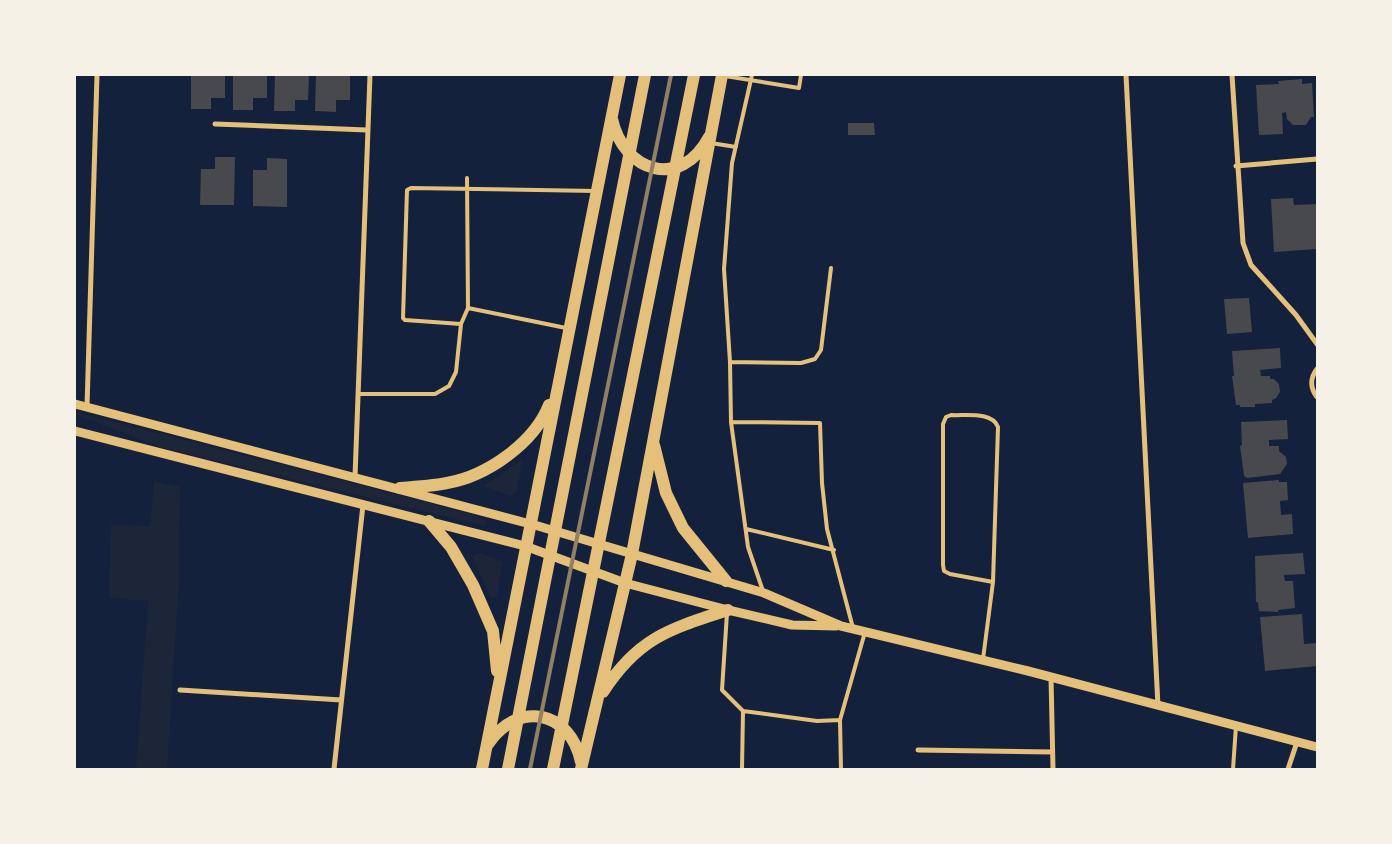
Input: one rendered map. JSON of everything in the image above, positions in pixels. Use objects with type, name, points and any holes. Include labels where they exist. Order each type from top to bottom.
[{"type":"main road","points":[[482,769],[529,523],[562,371],[620,75]]},
{"type":"main road","points":[[508,769],[645,75]]},
{"type":"main road","points":[[554,769],[694,75]]},
{"type":"main road","points":[[581,767],[632,554],[722,75]]},
{"type":"main road","points":[[612,116],[615,132],[630,156],[642,165],[656,169],[671,169],[685,164],[697,155],[713,129]]},
{"type":"main road","points":[[400,488],[449,483],[485,469],[524,444],[544,418],[562,371]]},
{"type":"main road","points":[[652,440],[666,493],[683,528],[726,581]]},
{"type":"main road","points":[[429,522],[451,547],[473,585],[492,631],[499,683]]},
{"type":"main road","points":[[597,700],[619,667],[636,651],[660,634],[728,610]]},
{"type":"main road","points":[[486,748],[496,733],[509,723],[525,717],[542,717],[558,723],[571,734],[578,748],[581,767]]},
{"type":"street","points":[[87,407],[97,75]]},
{"type":"street","points":[[355,477],[370,75]]},
{"type":"street","points":[[1126,75],[1158,706]]},
{"type":"street","points":[[1232,75],[1236,166],[1243,243],[1251,265],[1296,315],[1317,344]]},
{"type":"street","points":[[215,124],[368,130]]},
{"type":"street","points":[[1236,166],[1317,159]]},
{"type":"street","points":[[1316,397],[1312,379],[1317,369]]},
{"type":"street","points":[[75,404],[529,523],[764,593],[841,626]]},
{"type":"street","points":[[75,431],[525,546],[625,583],[728,610],[792,625],[853,628],[983,660],[1317,748]]},
{"type":"street","points":[[334,769],[363,505]]},
{"type":"street","points":[[1051,678],[1054,769]]},
{"type":"street","points":[[180,690],[341,700]]},
{"type":"street","points":[[1288,769],[1297,742]]},
{"type":"street","points":[[918,750],[1052,752]]},
{"type":"lane","points":[[722,75],[799,88],[801,75]]},
{"type":"lane","points":[[752,75],[732,163],[724,269],[730,362],[731,422],[748,547],[764,593]]},
{"type":"lane","points":[[710,143],[736,147]]},
{"type":"lane","points":[[358,394],[435,394],[449,386],[456,372],[461,324],[468,308],[466,178]]},
{"type":"lane","points":[[461,324],[405,320],[402,314],[406,192],[411,188],[597,191]]},
{"type":"lane","points":[[730,362],[801,363],[814,360],[822,350],[831,268]]},
{"type":"lane","points":[[468,308],[570,329]]},
{"type":"lane","points":[[983,660],[994,582],[998,427],[995,421],[989,417],[950,415],[946,417],[943,424],[944,571],[950,574],[994,582]]},
{"type":"lane","points":[[731,422],[820,423],[827,529],[853,628]]},
{"type":"lane","points":[[746,529],[834,550]]},
{"type":"lane","points":[[728,610],[722,690],[743,711],[818,721],[840,720]]},
{"type":"lane","points":[[841,769],[840,720],[865,631]]},
{"type":"lane","points":[[742,769],[743,711]]},
{"type":"lane","points":[[1234,769],[1236,726]]},
{"type":"shaded area","points":[[75,412],[471,514],[487,521],[485,526],[160,447],[75,414]]},
{"type":"shaded area","points":[[522,460],[517,491],[511,496],[483,486]]},
{"type":"shaded area","points":[[154,481],[180,487],[179,579],[167,769],[136,769],[148,601],[109,598],[111,525],[150,526]]},
{"type":"shaded area","points":[[481,553],[502,562],[497,597],[490,597],[472,556]]},
{"type":"building","points":[[191,75],[225,75],[225,98],[211,98],[211,109],[191,109]]},
{"type":"building","points":[[233,75],[267,75],[267,98],[253,98],[253,110],[233,110]]},
{"type":"building","points":[[275,75],[309,75],[308,100],[295,100],[295,111],[274,111]]},
{"type":"building","points":[[316,75],[350,75],[350,100],[336,100],[336,112],[315,111]]},
{"type":"building","points":[[1302,79],[1302,84],[1312,83],[1314,117],[1311,117],[1306,125],[1293,125],[1287,119],[1286,112],[1282,113],[1283,134],[1259,135],[1256,85],[1279,84],[1278,81]]},
{"type":"building","points":[[848,123],[874,123],[875,135],[848,135]]},
{"type":"building","points":[[215,157],[235,157],[234,205],[200,205],[201,169],[215,169]]},
{"type":"building","points":[[267,158],[287,159],[287,207],[253,206],[253,170],[267,170]]},
{"type":"building","points":[[1293,198],[1294,205],[1317,204],[1317,249],[1274,252],[1271,199]]},
{"type":"building","points":[[1249,298],[1252,332],[1227,334],[1224,299]]},
{"type":"building","points":[[1280,348],[1281,368],[1260,370],[1261,376],[1270,376],[1270,379],[1274,379],[1279,384],[1280,392],[1276,398],[1272,400],[1272,403],[1255,404],[1255,407],[1240,407],[1240,405],[1236,405],[1232,376],[1234,376],[1232,351]]},
{"type":"building","points":[[1287,420],[1288,439],[1269,440],[1269,446],[1279,446],[1279,451],[1286,457],[1287,464],[1280,474],[1247,478],[1244,476],[1240,446],[1242,445],[1241,422]]},
{"type":"building","points":[[1279,480],[1279,482],[1287,482],[1288,500],[1280,501],[1281,515],[1292,514],[1293,534],[1248,538],[1243,483]]},
{"type":"building","points":[[1303,553],[1305,574],[1284,575],[1285,581],[1293,581],[1295,608],[1278,610],[1278,612],[1259,611],[1258,602],[1256,602],[1255,556]]},
{"type":"building","points":[[1302,614],[1304,644],[1317,643],[1317,666],[1265,671],[1260,617]]},
{"type":"railway","points":[[530,769],[671,75]]}]
